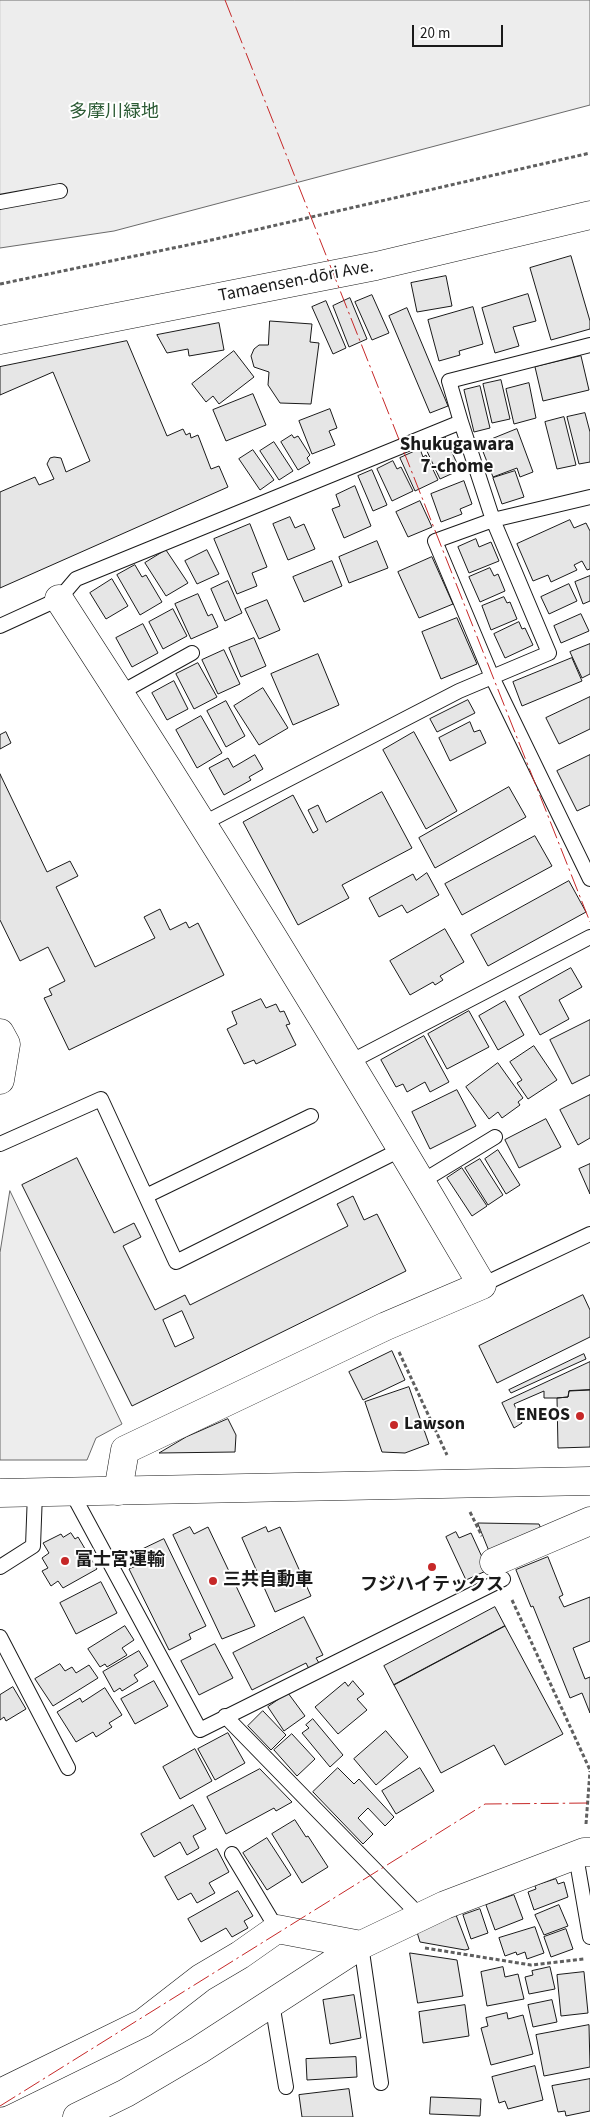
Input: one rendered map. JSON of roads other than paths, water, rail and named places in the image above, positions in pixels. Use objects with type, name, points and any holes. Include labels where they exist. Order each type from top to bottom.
[{"type":"street","name":"Tamaensen-dōri Ave.","points":[[0,340],[376,266],[590,215]]},
{"type":"street","points":[[60,598],[402,1149],[482,1284],[386,1326],[125,1450],[118,1491]]},
{"type":"street","points":[[0,1033],[6,1044],[0,1080]]},
{"type":"street","points":[[0,1493],[590,1481]]},
{"type":"street","points":[[498,1570],[590,1521]]},
{"type":"street","points":[[77,2117],[135,2088],[199,2050],[360,1945],[420,1916],[501,1882],[583,1853]]},
{"type":"street","points":[[0,2093],[143,2023],[200,1978],[240,1955],[277,1929],[360,1945]]},
{"type":"lane","points":[[0,202],[60,191]]},
{"type":"lane","points":[[202,824],[451,695],[549,653],[493,520],[449,381],[590,345]]},
{"type":"lane","points":[[0,626],[60,598],[76,579],[462,422]]},
{"type":"lane","points":[[590,497],[493,520],[435,542],[492,677],[590,879]]},
{"type":"lane","points":[[120,693],[192,653]]},
{"type":"lane","points":[[348,1063],[590,937]]},
{"type":"lane","points":[[0,1144],[101,1099],[176,1262],[402,1149]]},
{"type":"lane","points":[[146,1196],[312,1116]]},
{"type":"lane","points":[[421,1182],[495,1137]]},
{"type":"lane","points":[[482,1284],[590,1234]]},
{"type":"lane","points":[[72,1492],[200,1730],[225,1716],[296,1683],[498,1570]]},
{"type":"lane","points":[[0,1567],[33,1546],[35,1493]]},
{"type":"lane","points":[[0,1637],[68,1768]]},
{"type":"lane","points":[[225,1716],[420,1916]]},
{"type":"lane","points":[[583,1853],[590,1937]]},
{"type":"lane","points":[[232,1854],[277,1929]]},
{"type":"lane","points":[[360,1945],[381,2083]]},
{"type":"lane","points":[[272,2003],[286,2087]]},
{"type":"place","name":"ENEOS","points":[[580,1416]]},
{"type":"place","name":"Lawson","points":[[394,1425]]},
{"type":"place","name":"富士宮運輸","points":[[65,1561]]},
{"type":"place","name":"フジハイテックス","points":[[432,1567]]},
{"type":"place","name":"三共自動車","points":[[213,1581]]},
{"type":"district","name":"Shukugawara 7-chome","points":[[457,457]]},
{"type":"park label","name":"多摩川緑地","points":[[114,113]]}]
